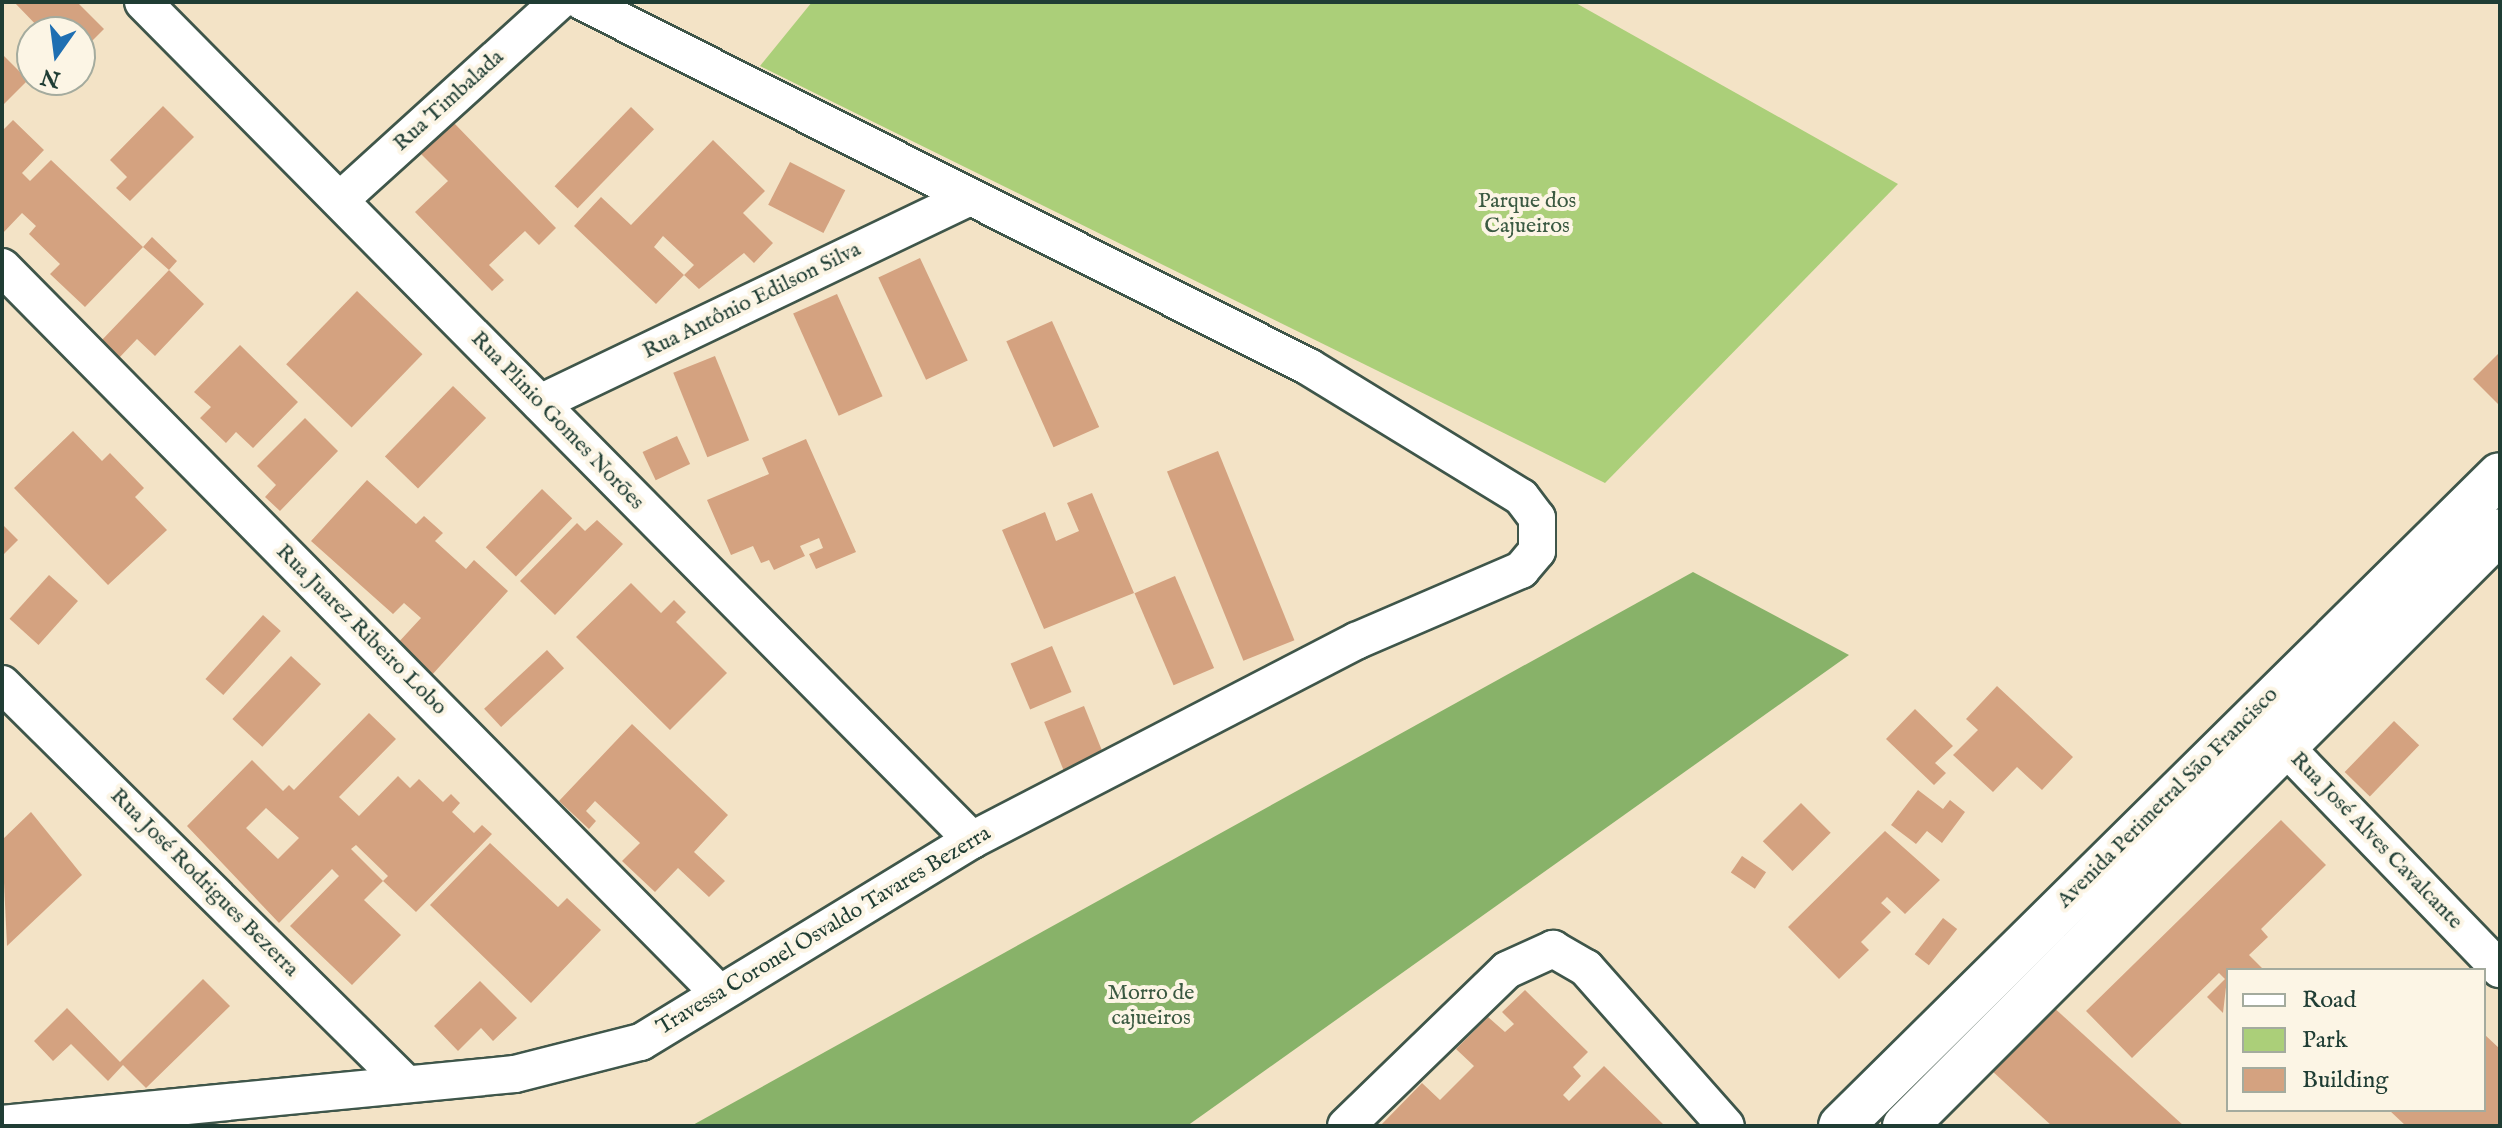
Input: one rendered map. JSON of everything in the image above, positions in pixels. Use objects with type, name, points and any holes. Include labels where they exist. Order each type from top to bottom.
[{"type":"main road","name":"Avenida Perimetral São Francisco","points":[[1841,1126],[2252,713],[2500,475]]},
{"type":"main road","name":"Avenida Perimetral São Francisco","points":[[1905,1126],[2500,531]]},
{"type":"street","name":"Rua Plinio Gomes Norões","points":[[143,2],[972,840]]},
{"type":"street","name":"Rua Timbalada","points":[[340,200],[558,2]]},
{"type":"street","points":[[583,2],[965,199]]},
{"type":"street","name":"Rua Antônio Edilson Silva","points":[[540,403],[965,199]]},
{"type":"street","name":"Travessa Coronel Osvaldo Tavares Bezerra","points":[[2,1124],[405,1083],[599,1056],[641,1042],[972,840],[1356,641],[1521,570],[1539,542],[1530,506],[1309,367],[965,199]]},
{"type":"street","name":"Rua Juarez Ribeiro Lobo","points":[[2,267],[719,993]]},
{"type":"street","name":"Rua José Rodrigues Bezerra","points":[[2,684],[405,1083]]},
{"type":"street","name":"Rua José Alves Cavalcante","points":[[2252,713],[2500,969]]},
{"type":"street","points":[[1346,1126],[1507,970],[1553,949],[1586,968],[1726,1126]]},
{"type":"green space","name":"Parque dos Cajueiros","points":[[812,2],[1574,2],[1898,184],[1605,483],[760,66]]},
{"type":"green space","name":"Morro de cajueiros","points":[[1693,572],[1849,655],[1187,1126],[691,1126]]},
{"type":"building","points":[[14,2],[77,2],[91,16],[28,16]]},
{"type":"building","points":[[96,21],[104,29],[96,37]]},
{"type":"building","points":[[2,54],[16,68],[16,92],[2,106]]},
{"type":"building","points":[[163,106],[194,137],[130,201],[116,188],[127,177],[110,160]]},
{"type":"building","points":[[631,107],[654,129],[578,208],[555,186]]},
{"type":"building","points":[[13,120],[44,150],[22,173],[30,181],[51,160],[143,247],[85,307],[50,274],[60,264],[29,234],[36,226],[22,213],[2,234],[2,131]]},
{"type":"building","points":[[454,123],[556,228],[539,245],[525,231],[489,265],[504,280],[492,291],[415,212],[448,181],[421,154]]},
{"type":"building","points":[[713,140],[765,191],[743,213],[773,243],[754,263],[744,253],[699,289],[684,275],[656,304],[574,226],[601,197],[631,225]],"holes":[[[663,236],[694,265],[684,275],[654,247]]]},
{"type":"building","points":[[790,162],[845,190],[823,233],[768,205]]},
{"type":"building","points":[[152,237],[177,261],[169,270],[143,247]]},
{"type":"building","points":[[920,258],[968,360],[926,380],[878,277]]},
{"type":"building","points":[[169,270],[204,304],[155,356],[137,339],[119,358],[101,341]]},
{"type":"building","points":[[357,291],[422,354],[352,428],[286,364]]},
{"type":"building","points":[[837,294],[883,396],[839,416],[793,314]]},
{"type":"building","points":[[1052,321],[1099,427],[1054,447],[1006,341]]},
{"type":"building","points":[[240,345],[298,402],[253,448],[236,432],[226,443],[200,418],[211,407],[194,392]]},
{"type":"building","points":[[2500,352],[2500,406],[2473,379]]},
{"type":"building","points":[[715,356],[749,440],[707,457],[673,373]]},
{"type":"building","points":[[453,386],[486,418],[418,488],[385,456]]},
{"type":"building","points":[[305,418],[338,451],[280,511],[265,497],[276,485],[257,466]]},
{"type":"building","points":[[73,431],[102,461],[110,453],[144,488],[135,497],[167,530],[108,585],[14,488]]},
{"type":"building","points":[[677,436],[690,464],[656,480],[643,452]]},
{"type":"building","points":[[806,439],[856,552],[816,569],[809,554],[823,548],[819,538],[800,546],[805,556],[774,570],[769,560],[761,563],[753,546],[731,555],[707,500],[769,474],[762,458]]},
{"type":"building","points":[[1218,451],[1294,640],[1243,661],[1167,472]]},
{"type":"building","points":[[367,480],[416,524],[424,516],[443,533],[435,541],[466,569],[474,560],[508,591],[431,676],[396,645],[421,618],[404,603],[393,614],[311,541]]},
{"type":"building","points":[[542,489],[572,518],[516,576],[486,547]]},
{"type":"building","points":[[1092,493],[1134,593],[1044,629],[1002,530],[1045,512],[1056,541],[1079,531],[1067,503]]},
{"type":"building","points":[[597,520],[623,544],[555,615],[520,581],[577,523],[585,531]]},
{"type":"building","points":[[2,524],[18,540],[2,556]]},
{"type":"building","points":[[49,575],[78,601],[39,645],[10,619]]},
{"type":"building","points":[[1175,576],[1214,668],[1174,685],[1134,593]]},
{"type":"building","points":[[631,583],[661,613],[674,600],[686,612],[676,622],[727,673],[670,730],[576,637]]},
{"type":"building","points":[[263,615],[281,631],[223,695],[205,679]]},
{"type":"building","points":[[1052,646],[1072,692],[1030,710],[1011,664]]},
{"type":"building","points":[[547,650],[564,668],[501,727],[484,709]]},
{"type":"building","points":[[291,656],[321,684],[262,747],[232,719]]},
{"type":"building","points":[[1997,686],[2073,757],[2042,790],[2017,767],[1993,792],[1953,755],[1978,730],[1966,719]]},
{"type":"building","points":[[1084,706],[1103,754],[1064,770],[1044,722]]},
{"type":"building","points":[[1915,709],[1953,746],[1935,763],[1946,773],[1934,785],[1886,739]]},
{"type":"building","points":[[369,713],[396,739],[339,797],[359,816],[398,776],[410,788],[419,779],[443,802],[451,794],[460,803],[452,812],[474,833],[482,825],[492,834],[416,912],[383,881],[364,900],[401,935],[352,985],[290,926],[339,876],[332,869],[279,923],[187,826],[252,760],[283,791],[289,785],[294,790]],"holes":[[[266,808],[299,838],[278,859],[246,828]],[[356,845],[388,876],[383,881],[351,849]]]},
{"type":"building","points":[[2394,721],[2419,745],[2370,796],[2345,772]]},
{"type":"building","points":[[632,724],[728,815],[694,852],[725,881],[709,897],[678,868],[655,892],[622,861],[640,843],[595,801],[586,811],[596,821],[589,829],[559,801]]},
{"type":"building","points":[[1918,790],[1943,809],[1950,800],[1965,812],[1942,843],[1927,831],[1916,844],[1891,825]]},
{"type":"building","points":[[1801,803],[1831,833],[1793,871],[1763,841]]},
{"type":"building","points":[[31,812],[82,875],[7,946],[2,840]]},
{"type":"building","points":[[2281,820],[2326,865],[2261,929],[2268,937],[2249,955],[2262,968],[2226,968],[2223,1013],[2207,997],[2225,979],[2219,973],[2132,1058],[2086,1011]]},
{"type":"building","points":[[1885,831],[1940,880],[1905,914],[1887,897],[1881,903],[1891,912],[1861,942],[1869,950],[1839,979],[1788,927]]},
{"type":"building","points":[[490,843],[558,907],[567,898],[601,930],[531,1003],[430,905]]},
{"type":"building","points":[[1742,856],[1766,872],[1755,889],[1731,873]]},
{"type":"building","points":[[1943,918],[1957,929],[1929,965],[1915,954]]},
{"type":"building","points":[[203,979],[230,1006],[146,1088],[123,1065],[108,1081],[71,1044],[53,1061],[34,1041],[67,1008],[120,1062]]},
{"type":"building","points":[[480,981],[517,1018],[493,1041],[481,1028],[458,1051],[434,1026]]},
{"type":"building","points":[[1525,990],[1588,1052],[1573,1067],[1581,1076],[1563,1095],[1569,1101],[1604,1066],[1665,1126],[1380,1126],[1422,1083],[1440,1100],[1474,1066],[1456,1049],[1488,1017],[1505,1032],[1514,1024],[1502,1012]]},
{"type":"building","points":[[2051,1005],[2184,1126],[2052,1126],[1991,1070]]},
{"type":"building","points":[[2486,1036],[2500,1049],[2500,1126],[2406,1126],[2391,1112],[2486,1112]]}]
